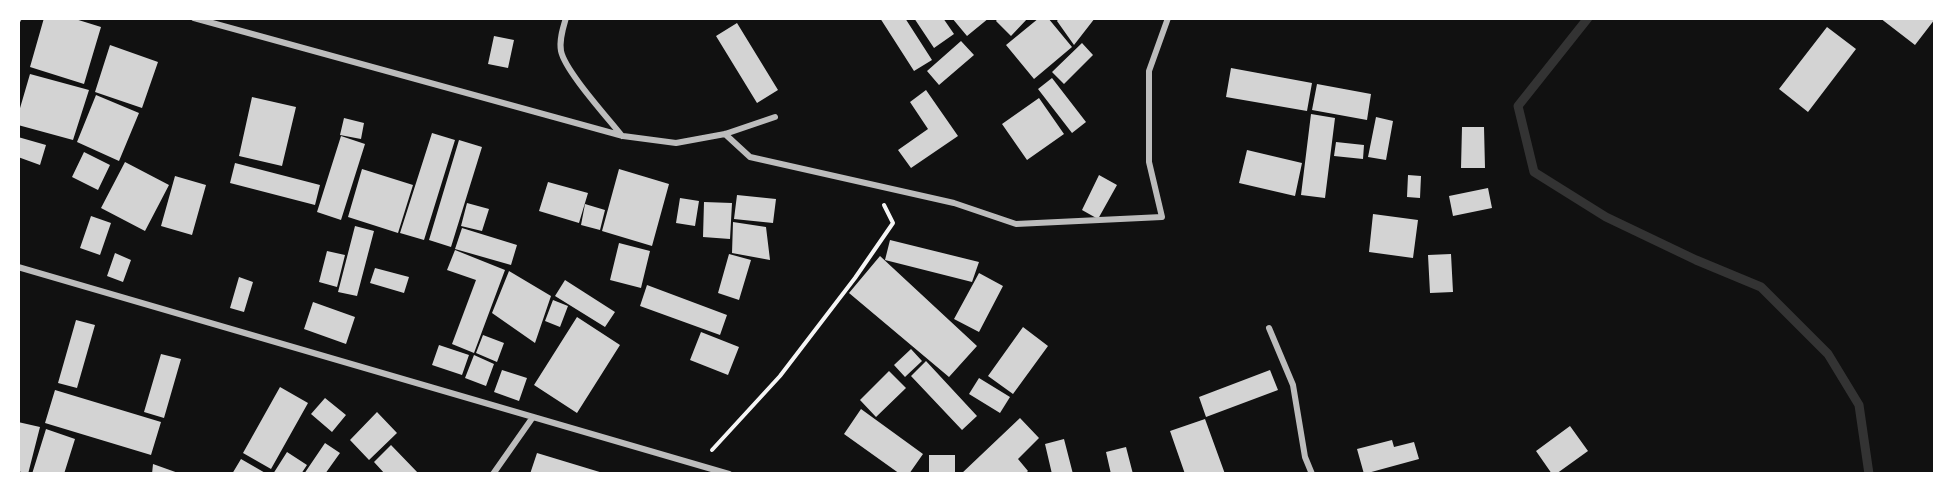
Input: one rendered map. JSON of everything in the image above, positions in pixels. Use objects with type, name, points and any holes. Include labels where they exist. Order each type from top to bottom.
[{"type":"street","points":[[194,18],[623,136],[676,143],[725,134],[775,117]]},
{"type":"street","points":[[566,18],[561,34],[561,51],[570,69],[623,136]]},
{"type":"street","points":[[725,134],[750,157],[954,203],[1016,225],[1162,217],[1149,162],[1149,70],[1168,18]]},
{"type":"street","points":[[18,267],[729,474]]},
{"type":"street","points":[[1269,328],[1293,385],[1305,457],[1312,474]]},
{"type":"street","points":[[493,474],[533,417]]},
{"type":"path","points":[[696,465],[780,376],[855,278],[893,223],[875,185]]},
{"type":"building","points":[[44,18],[72,18],[101,27],[84,84],[30,67]]},
{"type":"building","points":[[880,18],[905,18],[932,60],[914,71]]},
{"type":"building","points":[[914,18],[943,18],[954,34],[934,48]]},
{"type":"building","points":[[952,18],[989,18],[967,36]]},
{"type":"building","points":[[998,18],[1028,18],[1011,36],[996,21]]},
{"type":"building","points":[[1039,18],[1048,18],[1072,47],[1034,79],[1006,45]]},
{"type":"building","points":[[1059,18],[1095,18],[1074,45],[1057,21]]},
{"type":"building","points":[[1880,18],[1935,18],[1935,19],[1915,45]]},
{"type":"building","points":[[737,23],[778,90],[757,103],[716,36]]},
{"type":"building","points":[[1827,27],[1856,49],[1808,112],[1779,89]]},
{"type":"building","points":[[494,36],[514,40],[508,68],[488,64]]},
{"type":"building","points":[[961,41],[974,55],[939,85],[927,71]]},
{"type":"building","points":[[1082,43],[1093,55],[1064,84],[1052,72]]},
{"type":"building","points":[[110,45],[158,62],[142,108],[95,92]]},
{"type":"building","points":[[1231,68],[1312,83],[1307,111],[1226,97]]},
{"type":"building","points":[[30,74],[89,90],[73,140],[18,125],[18,115]]},
{"type":"building","points":[[1052,78],[1086,122],[1072,133],[1038,89]]},
{"type":"building","points":[[1317,84],[1371,94],[1367,120],[1312,110]]},
{"type":"building","points":[[926,90],[958,136],[911,168],[898,150],[928,129],[910,102]]},
{"type":"building","points":[[96,95],[139,113],[119,161],[77,142]]},
{"type":"building","points":[[252,97],[296,107],[282,166],[239,156]]},
{"type":"building","points":[[1039,98],[1064,134],[1027,160],[1002,124]]},
{"type":"building","points":[[1311,114],[1335,118],[1325,198],[1301,195]]},
{"type":"building","points":[[1376,117],[1393,121],[1386,160],[1368,157]]},
{"type":"building","points":[[344,118],[364,123],[361,139],[340,135]]},
{"type":"building","points":[[1462,127],[1484,127],[1485,168],[1461,168]]},
{"type":"building","points":[[432,133],[455,140],[424,240],[400,233]]},
{"type":"building","points":[[341,136],[365,144],[341,220],[317,212]]},
{"type":"building","points":[[18,137],[46,145],[40,165],[18,157]]},
{"type":"building","points":[[459,140],[482,147],[451,247],[429,240]]},
{"type":"building","points":[[1336,142],[1364,145],[1363,159],[1334,156]]},
{"type":"building","points":[[1247,150],[1302,163],[1295,196],[1239,183]]},
{"type":"building","points":[[84,152],[110,165],[98,190],[72,177]]},
{"type":"building","points":[[125,162],[169,185],[145,231],[101,208]]},
{"type":"building","points":[[235,163],[320,185],[315,205],[230,183]]},
{"type":"building","points":[[362,169],[413,185],[398,233],[348,217]]},
{"type":"building","points":[[619,169],[669,184],[652,246],[602,231]]},
{"type":"building","points":[[1099,175],[1117,185],[1098,219],[1082,210]]},
{"type":"building","points":[[1408,175],[1421,176],[1420,198],[1407,197]]},
{"type":"building","points":[[175,176],[206,185],[192,235],[161,226]]},
{"type":"building","points":[[548,182],[588,193],[579,223],[539,211]]},
{"type":"building","points":[[1488,188],[1492,208],[1453,216],[1449,196]]},
{"type":"building","points":[[737,195],[776,199],[773,223],[734,219]]},
{"type":"building","points":[[680,198],[699,201],[695,226],[676,223]]},
{"type":"building","points":[[704,202],[732,203],[730,239],[703,237]]},
{"type":"building","points":[[467,203],[489,209],[482,231],[461,226]]},
{"type":"building","points":[[585,204],[605,210],[600,230],[581,225]]},
{"type":"building","points":[[1373,214],[1418,220],[1413,258],[1369,252]]},
{"type":"building","points":[[91,216],[111,223],[100,255],[80,248]]},
{"type":"building","points":[[733,222],[766,227],[770,260],[732,253]]},
{"type":"building","points":[[355,226],[374,231],[357,296],[338,292]]},
{"type":"building","points":[[462,228],[517,245],[511,265],[455,249]]},
{"type":"building","points":[[890,240],[979,262],[972,282],[885,260]]},
{"type":"building","points":[[619,243],[650,251],[641,288],[610,280]]},
{"type":"building","points":[[455,250],[505,270],[474,353],[452,344],[476,280],[447,270]]},
{"type":"building","points":[[327,251],[345,255],[337,287],[319,282]]},
{"type":"building","points":[[115,253],[131,260],[123,282],[107,276]]},
{"type":"building","points":[[729,254],[751,260],[739,300],[718,293]]},
{"type":"building","points":[[1451,254],[1453,292],[1430,293],[1428,255]]},
{"type":"building","points":[[880,256],[977,346],[949,377],[849,293]]},
{"type":"building","points":[[375,268],[409,277],[404,293],[370,283]]},
{"type":"building","points":[[509,271],[551,296],[535,343],[492,313]]},
{"type":"building","points":[[979,273],[1003,286],[979,332],[954,319]]},
{"type":"building","points":[[239,277],[253,282],[244,312],[230,308]]},
{"type":"building","points":[[565,280],[615,312],[605,327],[555,296]]},
{"type":"building","points":[[647,285],[727,315],[720,335],[640,306]]},
{"type":"building","points":[[553,300],[568,306],[560,327],[545,321]]},
{"type":"building","points":[[313,302],[355,317],[346,344],[304,329]]},
{"type":"building","points":[[577,317],[620,345],[577,413],[534,385]]},
{"type":"building","points":[[76,320],[95,325],[77,388],[58,383]]},
{"type":"building","points":[[1023,327],[1048,346],[1013,394],[988,376]]},
{"type":"building","points":[[701,332],[739,347],[728,375],[690,360]]},
{"type":"building","points":[[483,335],[504,343],[497,362],[476,353]]},
{"type":"building","points":[[439,345],[469,355],[462,375],[432,365]]},
{"type":"building","points":[[911,349],[922,361],[905,377],[894,365]]},
{"type":"building","points":[[161,354],[181,359],[164,418],[144,412]]},
{"type":"building","points":[[474,355],[494,364],[486,386],[465,378]]},
{"type":"building","points":[[926,361],[977,416],[962,430],[911,376]]},
{"type":"building","points":[[502,370],[527,378],[519,401],[494,392]]},
{"type":"building","points":[[1270,370],[1278,390],[1206,417],[1199,397]]},
{"type":"building","points":[[889,371],[906,388],[876,417],[860,400]]},
{"type":"building","points":[[979,378],[1010,397],[1000,413],[969,394]]},
{"type":"building","points":[[280,387],[308,403],[271,469],[243,453]]},
{"type":"building","points":[[55,390],[161,422],[151,455],[45,423]]},
{"type":"building","points":[[325,398],[346,415],[332,432],[311,414]]},
{"type":"building","points":[[861,409],[923,454],[909,474],[900,474],[844,434]]},
{"type":"building","points":[[377,412],[397,433],[369,460],[350,440]]},
{"type":"building","points":[[1020,418],[1039,438],[1018,459],[1028,471],[1025,474],[961,474]]},
{"type":"building","points":[[1205,419],[1225,474],[1185,474],[1170,431]]},
{"type":"building","points":[[18,422],[40,427],[28,474],[18,471]]},
{"type":"building","points":[[1570,426],[1588,451],[1556,474],[1552,474],[1536,451]]},
{"type":"building","points":[[46,429],[75,439],[64,474],[32,474]]},
{"type":"building","points":[[1064,439],[1073,474],[1052,474],[1045,444]]},
{"type":"building","points":[[1392,440],[1394,447],[1414,442],[1419,459],[1364,474],[1357,449]]},
{"type":"building","points":[[325,443],[340,453],[325,474],[304,474]]},
{"type":"building","points":[[391,445],[419,474],[385,474],[374,462]]},
{"type":"building","points":[[1126,447],[1133,474],[1111,474],[1106,452]]},
{"type":"building","points":[[287,452],[307,465],[301,474],[273,474]]},
{"type":"building","points":[[537,453],[603,473],[603,474],[530,474]]},
{"type":"building","points":[[929,455],[955,455],[955,474],[929,474]]},
{"type":"building","points":[[241,459],[267,474],[232,474]]},
{"type":"building","points":[[153,464],[181,474],[152,474]]},
{"type":"waterway","points":[[1588,18],[1518,106],[1534,172],[1606,217],[1696,260],[1761,287],[1828,354],[1859,405],[1869,474]]}]
